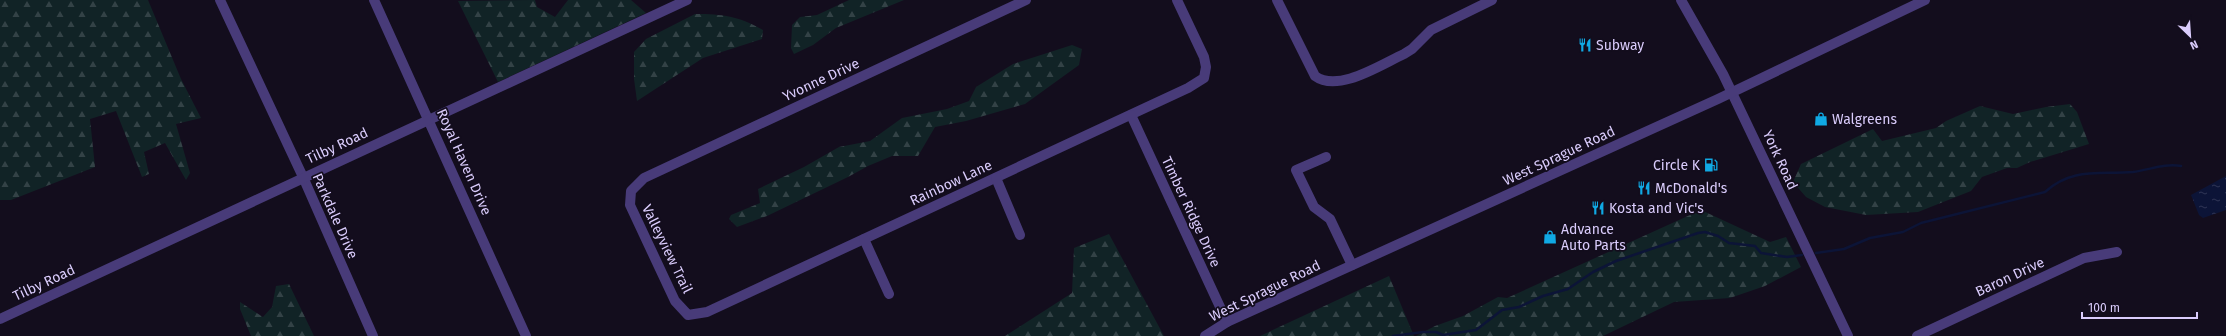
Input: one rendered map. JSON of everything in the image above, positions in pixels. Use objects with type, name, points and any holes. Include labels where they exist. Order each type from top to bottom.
[{"type":"street","name":"Parkdale Drive","points":[[220,0],[303,177],[373,336]]},
{"type":"street","name":"Royal Haven Drive","points":[[374,0],[429,118],[526,336]]},
{"type":"street","name":"Tilby Road","points":[[0,319],[429,118],[687,0]]},
{"type":"street","name":"Yvonne Drive","points":[[630,191],[644,178],[1026,0]]},
{"type":"street","name":"Rainbow Lane","points":[[688,315],[707,312],[1131,115],[1188,88],[1204,78],[1206,67],[1204,57],[1177,0]]},
{"type":"street","points":[[1277,0],[1315,76],[1321,81],[1330,83],[1348,79],[1404,54],[1412,49],[1430,30],[1492,0]]},
{"type":"street","name":"York Road","points":[[1681,0],[1732,92],[1848,336]]},
{"type":"street","name":"West Sprague Road","points":[[1205,336],[1227,322],[1732,92],[1925,0]]},
{"type":"street","name":"Timber Ridge Drive","points":[[1131,115],[1227,322]]},
{"type":"street","points":[[1326,157],[1296,170],[1314,207],[1330,219],[1352,265]]},
{"type":"street","points":[[996,178],[1020,235]]},
{"type":"street","name":"Valleyview Trail","points":[[630,191],[630,205],[675,301],[688,315]]},
{"type":"street","points":[[864,239],[889,294]]},
{"type":"street","name":"Baron Drive","points":[[1917,336],[2084,258],[2117,252]]},
{"type":"green space","points":[[0,0],[148,0],[181,79],[201,118],[176,124],[190,173],[186,180],[165,143],[144,152],[149,174],[142,177],[116,111],[90,119],[95,167],[11,200],[0,200]]},
{"type":"green space","points":[[535,0],[537,7],[555,17],[568,0],[631,0],[646,13],[498,82],[458,1]]},
{"type":"green space","points":[[849,0],[904,0],[836,28],[813,45],[794,54],[791,48],[792,25],[800,17],[817,15]]},
{"type":"green space","points":[[695,14],[722,15],[738,19],[763,30],[762,39],[703,58],[637,101],[634,79],[634,52],[646,39]]},
{"type":"green space","points":[[1072,45],[1082,49],[1079,65],[1025,104],[966,121],[935,127],[918,156],[892,156],[868,166],[767,216],[737,227],[729,219],[731,215],[760,203],[758,189],[804,167],[839,147],[870,141],[902,118],[947,109],[969,101],[976,87],[1013,64]]},
{"type":"green space","points":[[2070,104],[2077,112],[2089,144],[2030,162],[2017,168],[2007,168],[1982,177],[1971,191],[1918,212],[1866,215],[1825,207],[1806,197],[1793,182],[1801,164],[1873,129],[1882,141],[1936,128],[1946,121],[1980,106],[2013,114]]},
{"type":"green space","points":[[1701,210],[1770,242],[1786,237],[1801,267],[1765,286],[1730,298],[1674,302],[1603,336],[1416,336],[1435,326],[1463,316],[1498,297],[1507,298]]},
{"type":"green space","points":[[1109,234],[1164,336],[1005,336],[1072,293],[1074,248]]},
{"type":"green space","points":[[1389,276],[1414,336],[1260,336]]},
{"type":"green space","points":[[289,284],[314,336],[251,336],[240,309],[240,302],[263,317],[272,307],[276,286]]},
{"type":"water","points":[[2226,176],[2226,210],[2203,218],[2199,215],[2191,195]]},
{"type":"waterway","points":[[1816,253],[1844,249],[1870,238],[1903,232],[1921,223],[2045,192],[2055,184],[2076,175],[2133,172],[2169,165],[2181,166]]},
{"type":"waterway","points":[[1393,336],[1423,332],[1436,332],[1443,335],[1476,330],[1502,310],[1519,307],[1543,296],[1568,289],[1593,272],[1616,261],[1698,233],[1705,232],[1718,236],[1729,243],[1755,246],[1761,253],[1787,257],[1802,255]]},
{"type":"place","name":"Subway","points":[[1585,45]]},
{"type":"place","name":"Walgreens","points":[[1821,119]]},
{"type":"place","name":"Circle K","points":[[1711,165]]},
{"type":"place","name":"McDonald's","points":[[1644,188]]},
{"type":"place","name":"Kosta and Vic's","points":[[1598,208]]},
{"type":"place","name":"Advance Auto Parts","points":[[1550,237]]}]
